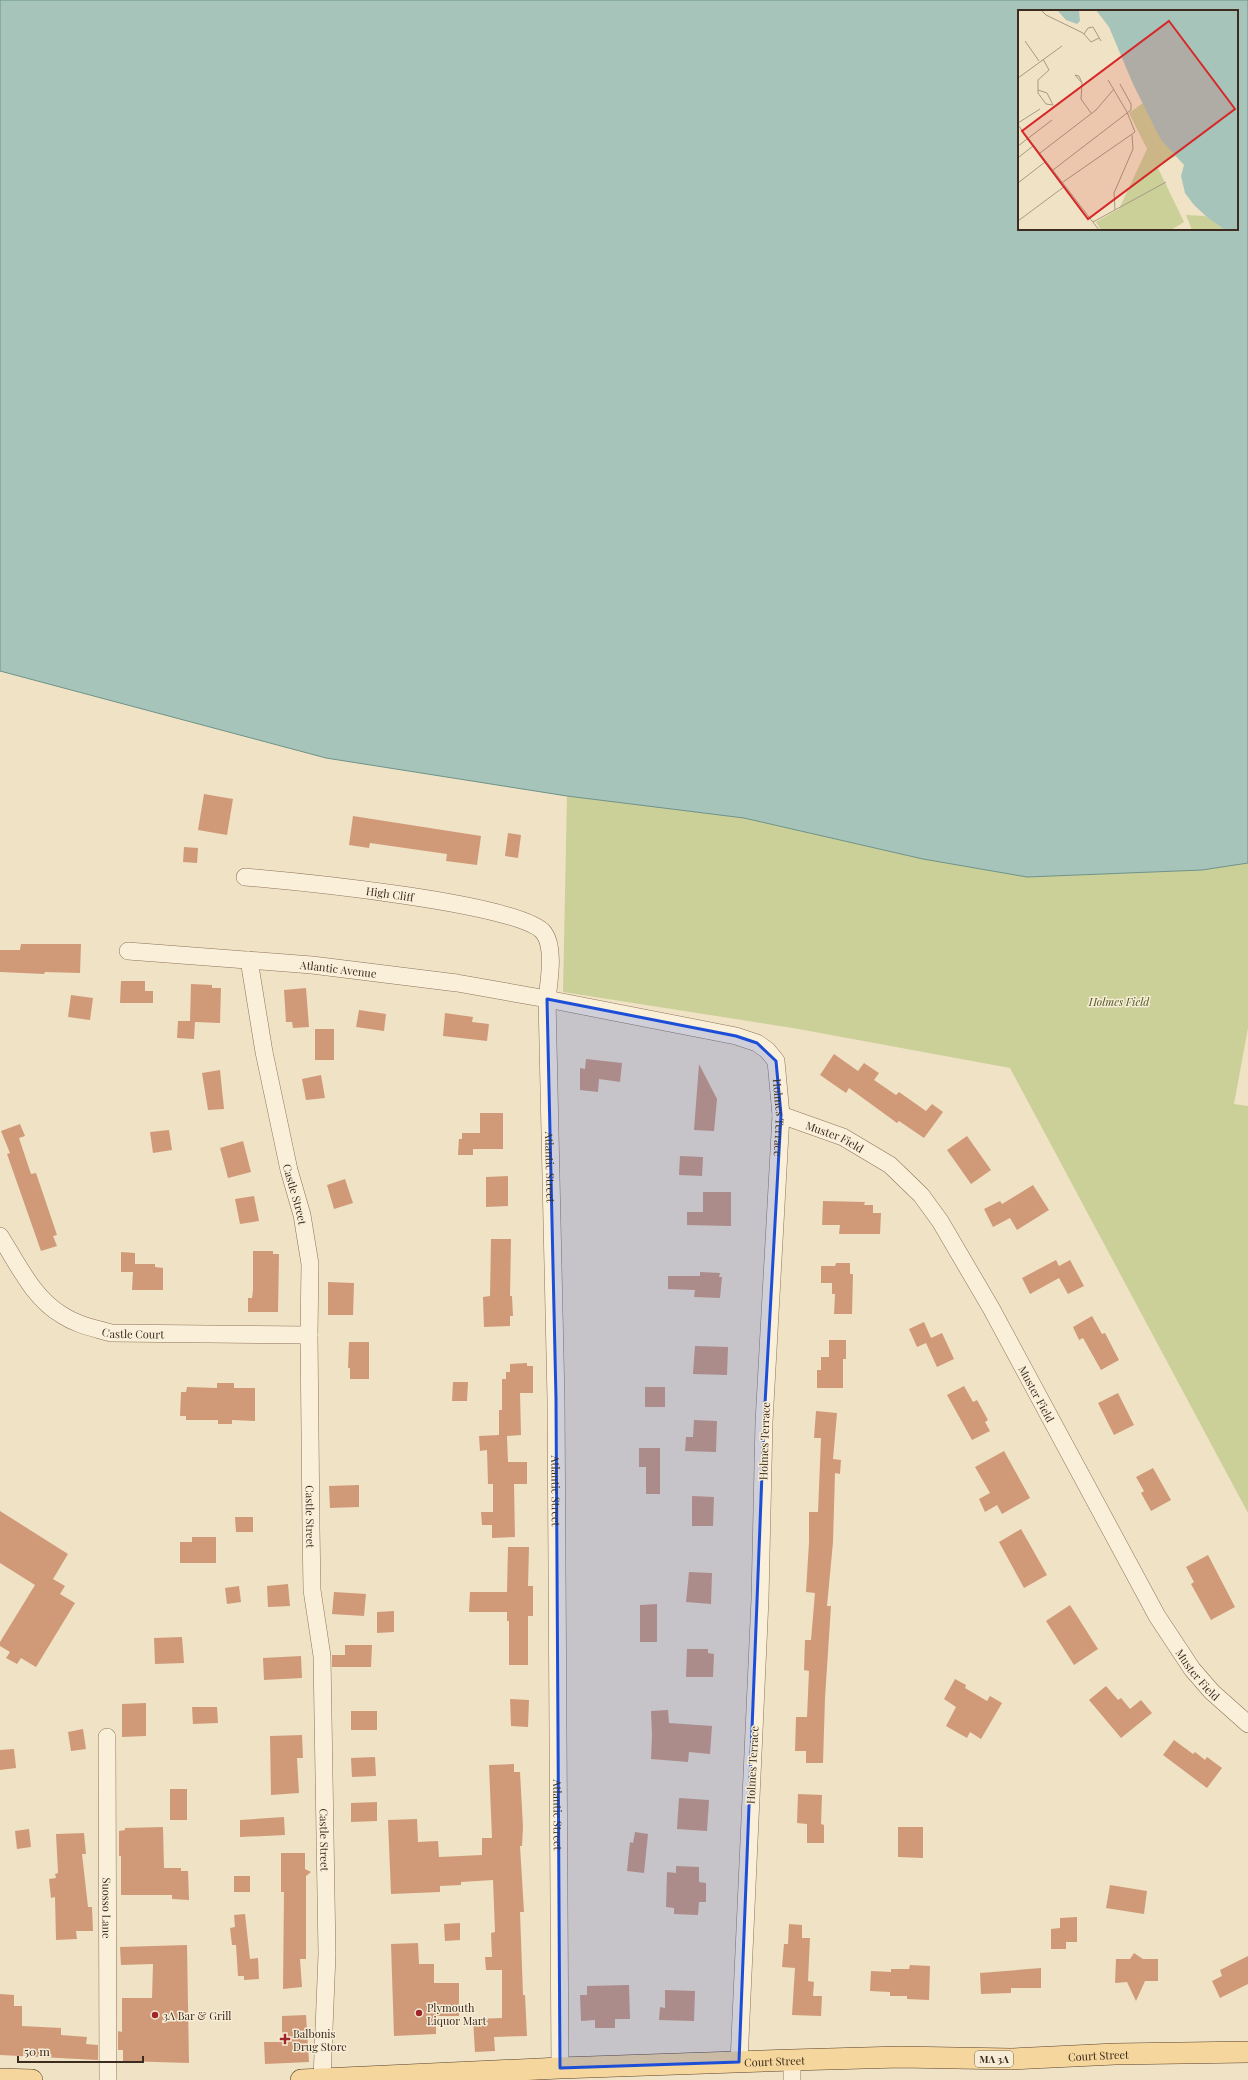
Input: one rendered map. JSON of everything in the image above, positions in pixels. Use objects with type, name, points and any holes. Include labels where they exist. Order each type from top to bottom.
[{"type":"main road","name":"Court Street","points":[[301,2080],[436,2077],[560,2068],[739,2062],[792,2070],[900,2057],[1011,2059],[1120,2054],[1248,2052]]},
{"type":"main road","points":[[0,2079],[32,2080]]},
{"type":"street","name":"High Cliff","points":[[245,877],[339,886],[460,905],[502,913],[532,922]]},
{"type":"street","name":"Atlantic Street","points":[[532,922],[545,933],[551,968],[547,998],[556,1399],[560,2068]]},
{"type":"street","name":"Atlantic Avenue","points":[[128,951],[320,966],[457,983],[547,998]]},
{"type":"street","name":"Castle Street","points":[[249,960],[264,1052],[289,1170],[302,1215],[309,1257],[312,1590],[322,1656],[324,1749],[327,1954],[322,2079]]},
{"type":"street","name":"Holmes Terrace","points":[[547,998],[736,1036],[756,1043],[767,1050],[776,1061],[781,1115],[764,1422],[759,1614],[739,2062]]},
{"type":"street","name":"Muster Field","points":[[781,1115],[843,1137],[890,1165],[921,1195],[940,1221],[991,1308],[1157,1616],[1192,1669],[1212,1692],[1248,1724]]},
{"type":"street","name":"Castle Court","points":[[0,1236],[42,1300],[62,1316],[84,1326],[111,1333],[309,1335]]},
{"type":"street","name":"Suosso Lane","points":[[107,1737],[108,2080]]},
{"type":"highlighted area","points":[[547,999],[736,1036],[757,1043],[776,1061],[781,1115],[764,1422],[739,2062],[560,2068],[556,1399]]},
{"type":"green space","name":"Holmes Field","points":[[567,796],[744,818],[923,859],[1027,877],[1202,870],[1248,863],[1248,1028],[1234,1104],[1248,1106],[1248,1513],[1010,1068],[793,1028],[563,992]]},
{"type":"water","points":[[0,0],[1248,0],[1248,863],[1202,870],[1027,877],[923,859],[744,818],[567,796],[326,758],[0,671]]},
{"type":"building","points":[[204,794],[233,799],[227,835],[198,830]]},
{"type":"building","points":[[353,816],[481,836],[477,865],[446,861],[447,854],[370,843],[369,848],[349,845]]},
{"type":"building","points":[[508,833],[521,835],[518,858],[505,856]]},
{"type":"building","points":[[184,847],[198,848],[197,863],[183,862]]},
{"type":"building","points":[[21,944],[81,944],[80,973],[45,972],[44,974],[0,972],[0,950],[20,950]]},
{"type":"building","points":[[121,981],[145,981],[145,991],[153,991],[153,1003],[120,1003]]},
{"type":"building","points":[[191,984],[212,985],[212,988],[221,988],[220,1023],[195,1022],[194,1039],[177,1038],[178,1021],[190,1021]]},
{"type":"building","points":[[306,988],[309,1027],[293,1028],[292,1022],[286,1022],[284,990]]},
{"type":"building","points":[[71,995],[93,998],[90,1020],[68,1017]]},
{"type":"building","points":[[359,1010],[386,1014],[384,1031],[356,1027]]},
{"type":"building","points":[[445,1013],[473,1017],[472,1022],[489,1024],[487,1041],[443,1036]]},
{"type":"building","points":[[315,1029],[334,1029],[334,1060],[315,1060]]},
{"type":"building","points":[[834,1054],[858,1071],[864,1063],[879,1073],[874,1080],[896,1095],[899,1092],[926,1111],[932,1104],[943,1112],[924,1138],[899,1121],[897,1123],[849,1088],[846,1093],[820,1075]]},
{"type":"building","points":[[586,1059],[622,1063],[620,1082],[599,1079],[598,1092],[580,1090],[580,1068],[585,1069]]},
{"type":"building","points":[[699,1064],[717,1099],[714,1131],[694,1130]]},
{"type":"building","points":[[220,1070],[224,1109],[208,1110],[202,1073]]},
{"type":"building","points":[[321,1075],[325,1098],[306,1100],[302,1079]]},
{"type":"building","points":[[480,1113],[503,1113],[503,1149],[473,1149],[473,1155],[458,1155],[459,1139],[462,1139],[462,1133],[480,1133]]},
{"type":"building","points":[[20,1124],[25,1136],[19,1138],[31,1174],[36,1173],[57,1235],[53,1236],[57,1246],[41,1251],[7,1154],[10,1153],[1,1131]]},
{"type":"building","points":[[169,1130],[172,1150],[153,1153],[150,1132]]},
{"type":"building","points":[[967,1136],[991,1170],[971,1184],[947,1150]]},
{"type":"building","points":[[243,1141],[251,1172],[228,1178],[220,1148]]},
{"type":"building","points":[[680,1156],[703,1157],[702,1176],[679,1175]]},
{"type":"building","points":[[508,1176],[508,1206],[486,1207],[486,1177]]},
{"type":"building","points":[[345,1179],[353,1203],[334,1209],[327,1185]]},
{"type":"building","points":[[1033,1185],[1049,1210],[1017,1230],[1010,1218],[993,1227],[984,1209],[1000,1201],[1002,1204]]},
{"type":"building","points":[[703,1192],[731,1192],[731,1226],[687,1225],[687,1212],[703,1212]]},
{"type":"building","points":[[254,1196],[259,1221],[240,1224],[235,1199]]},
{"type":"building","points":[[823,1201],[865,1202],[864,1205],[873,1205],[873,1213],[881,1213],[880,1234],[839,1234],[840,1225],[822,1225]]},
{"type":"building","points":[[491,1239],[511,1239],[510,1296],[512,1296],[513,1316],[510,1316],[510,1326],[484,1327],[483,1297],[490,1296]]},
{"type":"building","points":[[253,1251],[273,1251],[273,1254],[279,1254],[278,1312],[248,1312],[248,1298],[252,1298],[253,1290]]},
{"type":"building","points":[[121,1252],[135,1253],[135,1264],[155,1264],[155,1267],[163,1268],[163,1290],[132,1290],[133,1272],[121,1272]]},
{"type":"building","points":[[1056,1260],[1059,1266],[1070,1260],[1084,1286],[1068,1294],[1059,1278],[1030,1294],[1022,1278]]},
{"type":"building","points":[[836,1263],[850,1263],[850,1274],[853,1274],[852,1314],[834,1314],[835,1294],[832,1294],[832,1283],[821,1283],[821,1266],[835,1266]]},
{"type":"building","points":[[700,1272],[720,1273],[719,1277],[722,1277],[720,1298],[694,1297],[695,1290],[668,1289],[668,1276],[700,1276]]},
{"type":"building","points":[[328,1282],[354,1283],[353,1315],[328,1315]]},
{"type":"building","points":[[1092,1316],[1102,1334],[1105,1333],[1119,1360],[1101,1370],[1083,1338],[1079,1340],[1073,1327]]},
{"type":"building","points":[[924,1322],[931,1338],[942,1333],[954,1359],[937,1367],[926,1343],[917,1347],[909,1329]]},
{"type":"building","points":[[829,1340],[846,1340],[846,1359],[843,1359],[843,1388],[817,1388],[817,1370],[821,1370],[821,1357],[829,1357]]},
{"type":"building","points":[[349,1342],[369,1342],[369,1379],[350,1379],[350,1368],[348,1368]]},
{"type":"building","points":[[695,1346],[728,1347],[727,1375],[693,1374]]},
{"type":"building","points":[[527,1363],[527,1366],[533,1366],[533,1393],[520,1393],[521,1435],[507,1436],[508,1462],[527,1462],[527,1484],[514,1484],[515,1537],[492,1538],[492,1525],[482,1525],[481,1512],[493,1512],[493,1484],[488,1484],[487,1450],[480,1451],[479,1436],[499,1435],[499,1410],[502,1410],[502,1379],[506,1379],[506,1372],[510,1372],[510,1364]]},
{"type":"building","points":[[453,1382],[468,1382],[467,1401],[452,1401]]},
{"type":"building","points":[[217,1383],[234,1383],[234,1388],[255,1388],[255,1421],[232,1420],[232,1424],[218,1424],[218,1420],[186,1420],[186,1416],[180,1416],[181,1392],[186,1392],[187,1387],[217,1388]]},
{"type":"building","points":[[964,1386],[973,1402],[977,1400],[988,1420],[985,1422],[990,1431],[972,1440],[947,1395]]},
{"type":"building","points":[[645,1387],[665,1387],[665,1407],[645,1407]]},
{"type":"building","points":[[1118,1393],[1134,1425],[1114,1435],[1098,1403]]},
{"type":"building","points":[[816,1411],[837,1413],[833,1459],[841,1460],[840,1474],[835,1473],[833,1542],[827,1606],[831,1606],[825,1698],[823,1763],[806,1763],[806,1751],[795,1751],[796,1717],[807,1717],[809,1671],[804,1670],[805,1640],[811,1640],[815,1593],[806,1592],[809,1512],[818,1512],[821,1438],[814,1438]]},
{"type":"building","points":[[694,1420],[717,1421],[716,1452],[685,1451],[686,1437],[693,1437]]},
{"type":"building","points":[[639,1448],[660,1448],[660,1494],[646,1494],[646,1467],[639,1467]]},
{"type":"building","points":[[1004,1451],[1030,1498],[1002,1514],[997,1505],[985,1512],[979,1499],[990,1493],[975,1467]]},
{"type":"building","points":[[1153,1468],[1171,1500],[1151,1511],[1141,1493],[1144,1491],[1136,1477]]},
{"type":"building","points":[[359,1485],[359,1507],[330,1508],[329,1486]]},
{"type":"building","points":[[692,1496],[714,1497],[713,1526],[692,1526]]},
{"type":"building","points":[[0,1511],[68,1554],[53,1579],[65,1586],[60,1594],[75,1603],[36,1667],[21,1658],[17,1664],[6,1658],[10,1652],[0,1646],[0,1642],[35,1585],[0,1563]]},
{"type":"building","points":[[235,1517],[253,1517],[253,1532],[236,1532]]},
{"type":"building","points":[[1021,1529],[1047,1575],[1024,1588],[999,1542]]},
{"type":"building","points":[[192,1537],[216,1537],[216,1563],[180,1563],[180,1542],[192,1542]]},
{"type":"building","points":[[508,1547],[529,1547],[528,1586],[533,1586],[533,1616],[528,1616],[528,1665],[509,1665],[509,1621],[507,1621],[507,1612],[469,1612],[470,1592],[507,1592]]},
{"type":"building","points":[[1208,1555],[1235,1607],[1211,1620],[1191,1584],[1194,1582],[1186,1567]]},
{"type":"building","points":[[689,1572],[712,1573],[711,1604],[686,1602]]},
{"type":"building","points":[[288,1584],[290,1606],[268,1607],[267,1586]]},
{"type":"building","points":[[239,1586],[241,1602],[227,1604],[225,1588]]},
{"type":"building","points":[[334,1592],[366,1594],[364,1616],[332,1614]]},
{"type":"building","points":[[657,1604],[657,1642],[640,1642],[640,1605]]},
{"type":"building","points":[[1070,1605],[1098,1649],[1074,1665],[1046,1621]]},
{"type":"building","points":[[394,1611],[394,1632],[377,1633],[377,1612]]},
{"type":"building","points":[[182,1637],[184,1663],[155,1664],[154,1638]]},
{"type":"building","points":[[345,1645],[372,1645],[371,1667],[332,1667],[332,1655],[345,1655]]},
{"type":"building","points":[[687,1649],[708,1649],[708,1653],[714,1654],[713,1677],[686,1677]]},
{"type":"building","points":[[301,1656],[302,1678],[264,1680],[263,1658]]},
{"type":"building","points":[[955,1679],[966,1685],[965,1688],[987,1701],[990,1696],[1002,1703],[981,1739],[970,1732],[967,1738],[946,1726],[956,1707],[944,1699]]},
{"type":"building","points":[[1106,1686],[1118,1700],[1121,1698],[1130,1709],[1141,1700],[1152,1713],[1121,1738],[1089,1700]]},
{"type":"building","points":[[510,1699],[529,1700],[528,1727],[511,1726]]},
{"type":"building","points":[[146,1703],[146,1736],[122,1737],[122,1704]]},
{"type":"building","points":[[192,1707],[217,1707],[218,1723],[193,1724]]},
{"type":"building","points":[[668,1710],[669,1723],[712,1726],[710,1754],[689,1752],[688,1762],[651,1759],[651,1711]]},
{"type":"building","points":[[351,1711],[377,1711],[377,1730],[351,1730]]},
{"type":"building","points":[[83,1729],[86,1749],[71,1751],[68,1732]]},
{"type":"building","points":[[302,1735],[303,1758],[297,1758],[299,1793],[271,1795],[270,1736]]},
{"type":"building","points":[[1174,1740],[1193,1754],[1195,1752],[1205,1760],[1207,1757],[1222,1768],[1207,1788],[1163,1755]]},
{"type":"building","points":[[14,1749],[16,1768],[0,1770],[0,1750]]},
{"type":"building","points":[[375,1757],[376,1776],[352,1777],[351,1758]]},
{"type":"building","points":[[514,1764],[514,1772],[520,1772],[523,1827],[522,1846],[520,1846],[524,1912],[520,1912],[523,1995],[525,1995],[527,2036],[494,2037],[495,2051],[475,2052],[473,2019],[502,2018],[502,1970],[486,1970],[485,1957],[492,1957],[491,1933],[495,1932],[493,1880],[461,1882],[461,1885],[440,1886],[440,1892],[391,1894],[388,1820],[417,1819],[418,1842],[438,1841],[439,1857],[482,1855],[482,1838],[492,1838],[489,1765]]},
{"type":"building","points":[[170,1789],[187,1789],[187,1820],[170,1820]]},
{"type":"building","points":[[798,1794],[822,1795],[821,1824],[824,1825],[824,1843],[807,1843],[807,1824],[797,1823]]},
{"type":"building","points":[[679,1798],[709,1800],[707,1831],[677,1829]]},
{"type":"building","points":[[377,1802],[377,1821],[351,1822],[351,1803]]},
{"type":"building","points":[[284,1817],[285,1835],[240,1837],[240,1820]]},
{"type":"building","points":[[163,1827],[164,1868],[181,1868],[181,1871],[188,1871],[189,1900],[172,1899],[172,1895],[121,1895],[121,1856],[119,1856],[119,1831],[125,1830],[125,1828]]},
{"type":"building","points":[[898,1827],[923,1827],[923,1858],[898,1857]]},
{"type":"building","points":[[29,1829],[31,1847],[17,1849],[15,1831]]},
{"type":"building","points":[[635,1832],[648,1834],[644,1873],[627,1871],[630,1842],[633,1843]]},
{"type":"building","points":[[84,1833],[86,1854],[82,1854],[88,1907],[92,1907],[93,1931],[76,1931],[77,1939],[56,1940],[55,1897],[51,1898],[49,1879],[56,1878],[55,1874],[58,1873],[56,1834]]},
{"type":"building","points":[[281,1853],[305,1853],[305,1869],[311,1872],[306,1876],[306,1959],[300,1959],[302,1987],[283,1989],[284,1892],[281,1892]]},
{"type":"building","points":[[676,1866],[699,1867],[699,1882],[706,1883],[706,1902],[699,1902],[698,1915],[674,1914],[674,1908],[666,1907],[667,1872],[676,1873]]},
{"type":"building","points":[[234,1876],[250,1876],[250,1892],[234,1892]]},
{"type":"building","points":[[1110,1885],[1147,1891],[1144,1914],[1106,1908]]},
{"type":"building","points":[[245,1914],[250,1959],[258,1958],[259,1979],[244,1980],[244,1976],[238,1976],[236,1945],[232,1945],[230,1928],[235,1927],[234,1915]]},
{"type":"building","points":[[1077,1917],[1077,1942],[1066,1942],[1066,1949],[1051,1949],[1051,1929],[1060,1928],[1060,1918]]},
{"type":"building","points":[[460,1923],[460,1940],[445,1941],[444,1924]]},
{"type":"building","points":[[789,1924],[802,1925],[802,1938],[810,1938],[808,1981],[814,1982],[813,1996],[822,1996],[821,2016],[792,2015],[795,1968],[782,1967],[784,1944],[788,1944]]},
{"type":"building","points":[[418,1943],[419,1964],[434,1964],[434,1983],[459,1983],[459,2016],[436,2016],[436,2034],[394,2036],[391,1944]]},
{"type":"building","name":"3A Bar & Grill","points":[[187,1945],[189,2063],[123,2061],[123,2050],[118,2050],[118,2031],[122,2032],[122,1998],[152,1998],[153,1964],[121,1965],[120,1947]]},
{"type":"building","points":[[1134,1953],[1143,1959],[1158,1959],[1158,1981],[1145,1981],[1136,2001],[1127,1982],[1115,1983],[1116,1959],[1130,1959]]},
{"type":"building","points":[[1248,1956],[1248,1984],[1220,1998],[1212,1981],[1222,1976],[1220,1970]]},
{"type":"building","points":[[910,1965],[930,1966],[929,2000],[907,1999],[907,1996],[890,1996],[890,1992],[870,1991],[871,1971],[891,1972],[891,1969],[909,1969]]},
{"type":"building","points":[[1041,1968],[1041,1988],[1011,1988],[1011,1993],[981,1994],[980,1973]]},
{"type":"building","points":[[629,1985],[630,2019],[615,2019],[615,2028],[595,2028],[595,2020],[581,2021],[580,1995],[587,1995],[587,1986]]},
{"type":"building","points":[[665,1990],[695,1991],[694,2021],[659,2020],[660,2007],[665,2008]]},
{"type":"building","points":[[0,1994],[14,1995],[14,2006],[22,2006],[22,2026],[61,2028],[61,2035],[87,2037],[86,2044],[98,2045],[98,2060],[0,2055]]},
{"type":"building","name":"Balbonis Drug Store","points":[[306,2015],[309,2062],[265,2064],[264,2042],[282,2042],[282,2016]]},
{"type":"place","name":"Plymouth Liquor Mart","points":[[419,2013]]},
{"type":"place","name":"3A Bar & Grill","points":[[155,2015]]},
{"type":"place","name":"Balbonis Drug Store","points":[[285,2039]]}]
